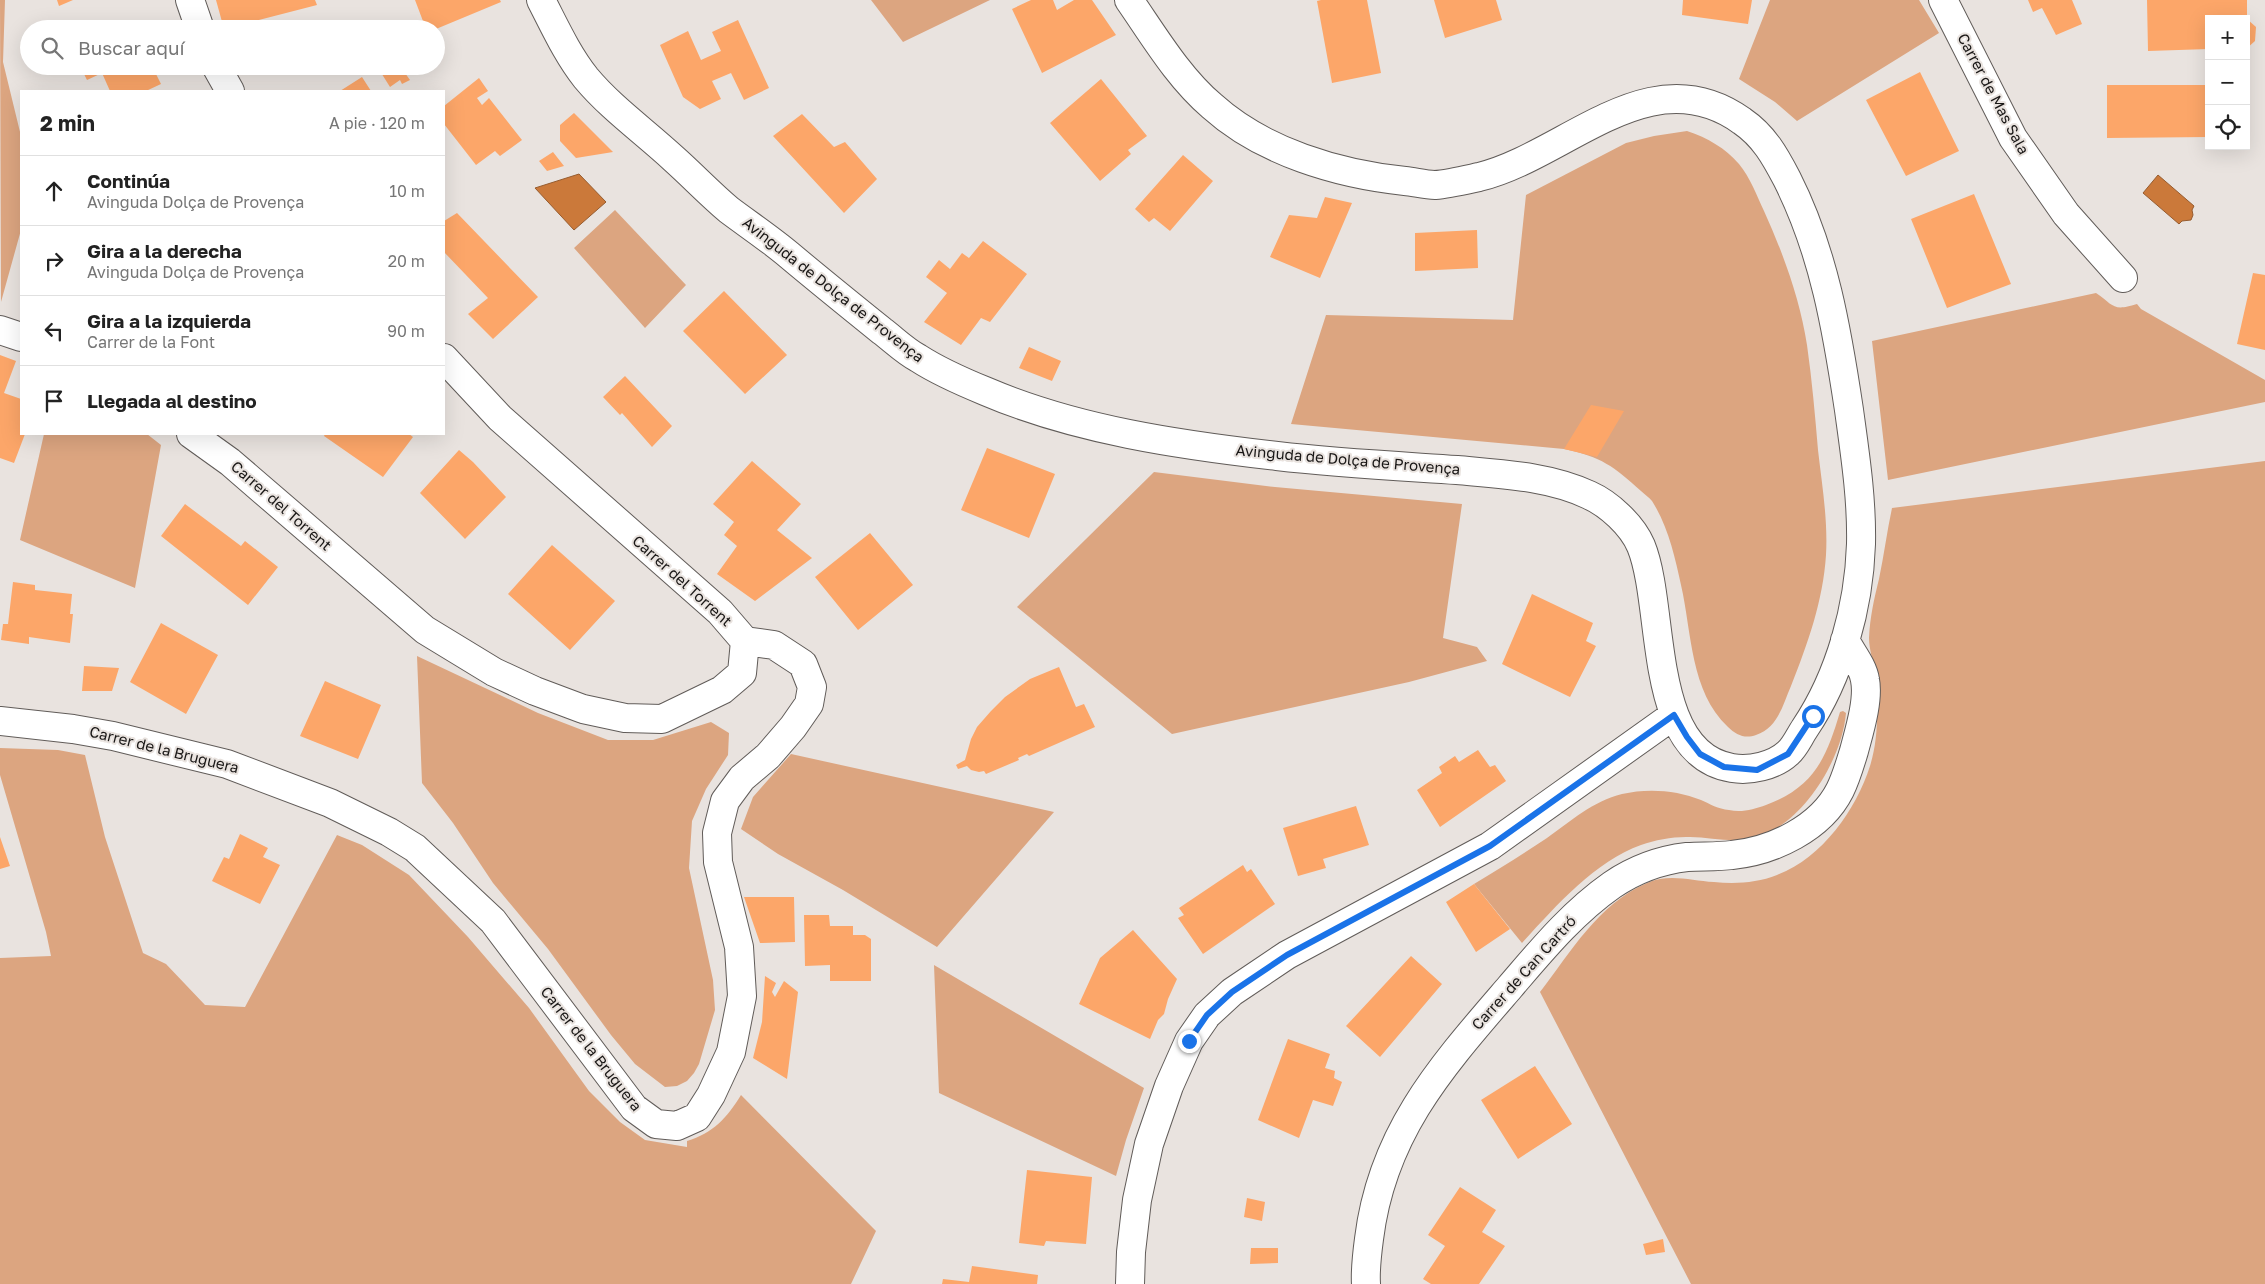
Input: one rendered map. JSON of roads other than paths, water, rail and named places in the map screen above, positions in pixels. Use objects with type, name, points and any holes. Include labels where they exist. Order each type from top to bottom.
[{"type":"street","points":[[190,0],[197,20]]},
{"type":"street","name":"Avinguda de Dolça de Provença","points":[[541,0],[569,55],[592,85],[724,206],[780,248],[917,358],[982,390],[1015,403],[1117,432],[1280,457],[1485,473],[1539,480],[1576,488],[1603,502],[1627,525],[1640,542],[1654,601],[1664,681],[1674,715],[1687,737],[1700,754],[1724,767],[1757,770],[1788,754],[1817,708],[1829,684],[1845,640],[1855,598],[1861,546],[1859,483],[1842,360],[1832,309],[1817,250],[1799,204],[1763,138],[1720,107],[1695,100],[1670,98],[1642,103],[1618,112],[1486,176],[1436,185],[1380,179],[1316,163],[1255,137],[1233,122],[1212,107],[1178,70],[1129,0]]},
{"type":"street","name":"Carrer de Mas Sala","points":[[1943,0],[2013,138],[2066,214],[2123,278]]},
{"type":"street","points":[[221,75],[229,90]]},
{"type":"street","points":[[0,330],[20,338]]},
{"type":"street","name":"Carrer del Torrent","points":[[191,435],[230,462],[425,630],[494,672],[535,691],[583,709],[625,718],[662,719],[722,690],[742,673],[745,641],[720,612],[500,418],[445,359]]},
{"type":"street","name":"Carrer de Can Cartró","points":[[1366,1284],[1371,1219],[1383,1172],[1412,1112],[1458,1047],[1572,918],[1612,885],[1646,867],[1672,860],[1733,855],[1773,846],[1807,826],[1819,817],[1832,803],[1840,790],[1850,766],[1860,729],[1866,688],[1862,671],[1845,640]]},
{"type":"street","name":"Carrer de la Bruguera","points":[[0,721],[73,729],[113,736],[218,762],[316,797],[389,832],[415,848],[494,921],[634,1108],[656,1124],[678,1126],[697,1117],[711,1095],[731,1052],[742,996],[739,947],[718,862],[717,833],[726,801],[742,778],[768,756],[793,727],[809,704],[812,687],[803,664],[774,645],[745,641]]},
{"type":"street","points":[[1130,1284],[1131,1252],[1137,1200],[1149,1144],[1169,1086],[1189,1041],[1207,1015],[1232,992],[1287,955],[1490,846],[1674,715]]}]
